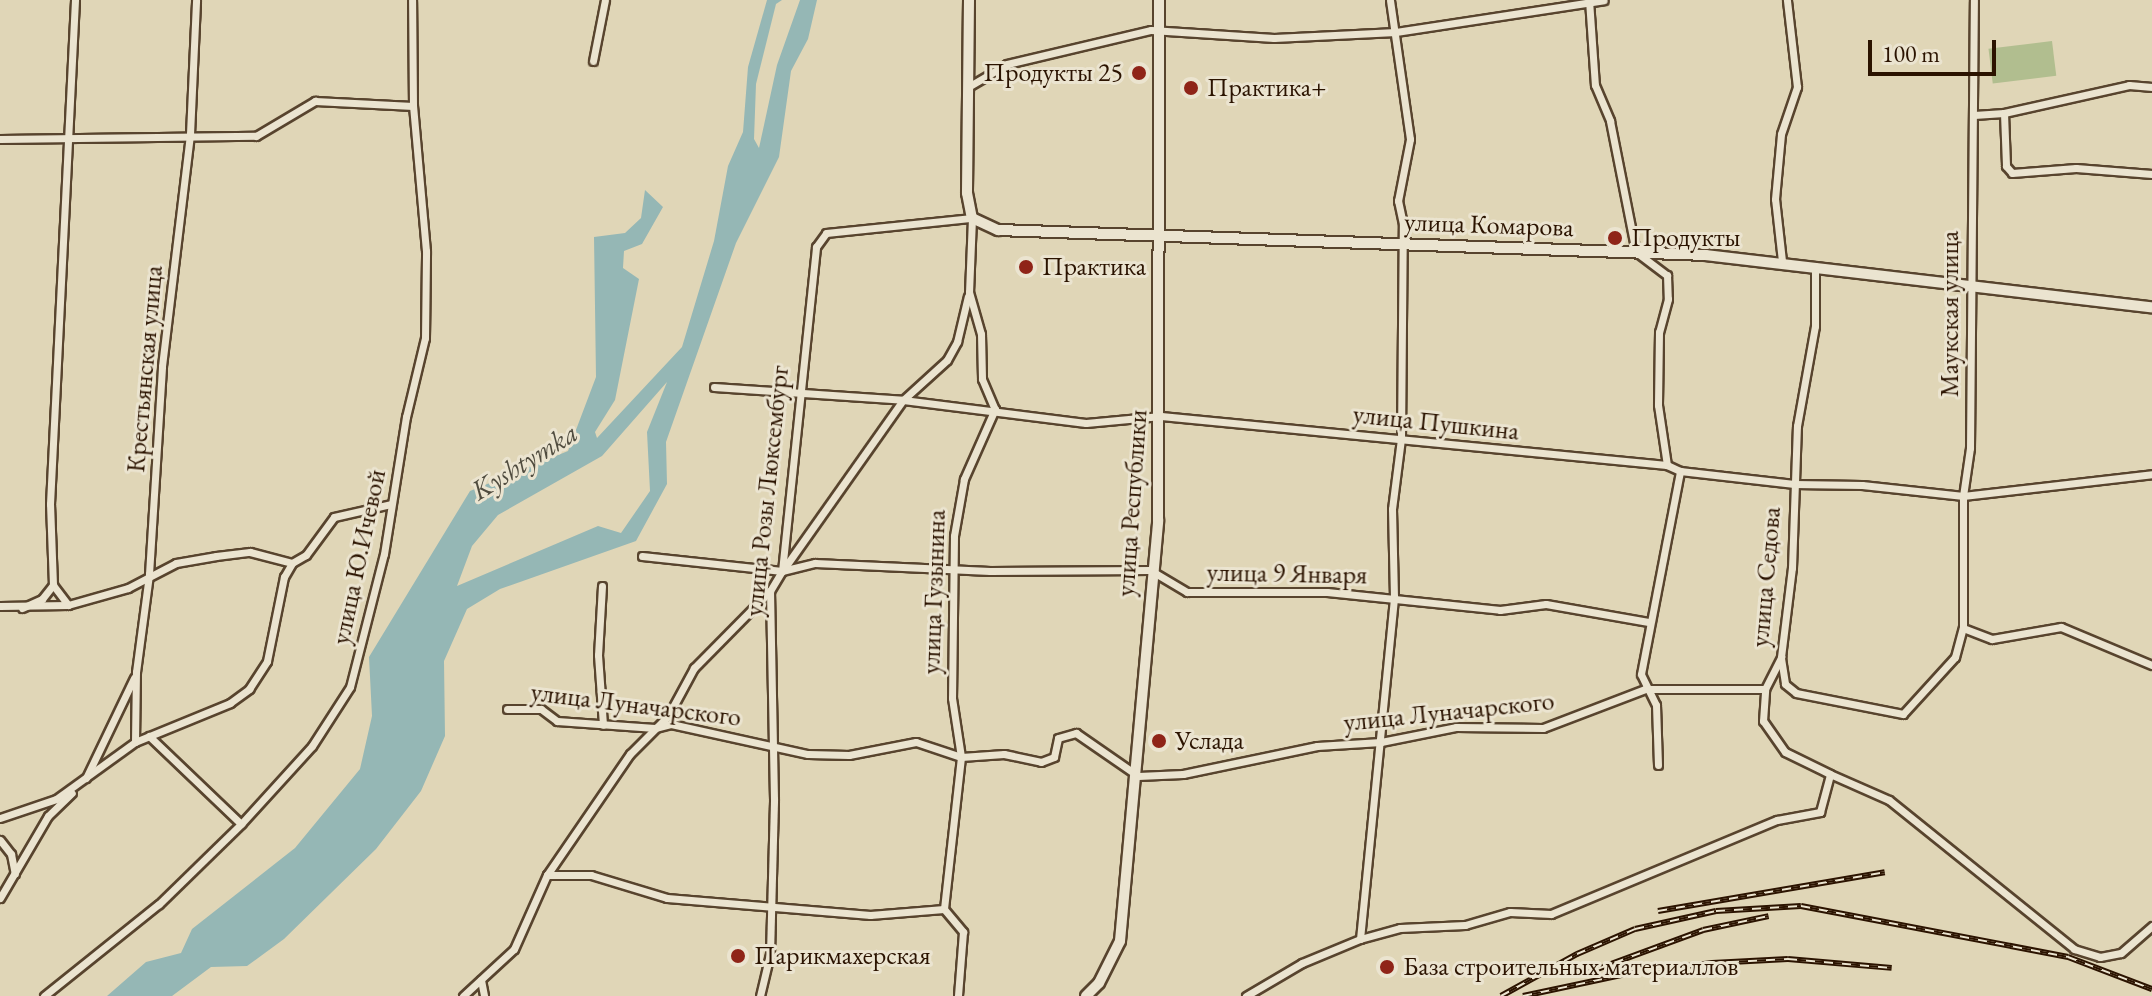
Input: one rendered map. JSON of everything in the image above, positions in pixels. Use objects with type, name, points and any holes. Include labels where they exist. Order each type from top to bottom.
[{"type":"street","points":[[68,605],[53,585],[50,504],[75,0]]},
{"type":"street","name":"Крестьянская улица","points":[[135,742],[136,672],[149,574],[162,366],[190,134],[196,0]]},
{"type":"street","name":"улица Ю.Ичевой","points":[[44,996],[159,904],[241,824],[312,746],[350,687],[425,338],[426,251],[413,106],[412,0]]},
{"type":"street","points":[[593,61],[605,0]]},
{"type":"street","points":[[782,571],[903,400],[947,360],[957,342],[969,292],[972,218],[967,193],[969,0]]},
{"type":"street","name":"улица Республики","points":[[1086,996],[1112,964],[1120,941],[1138,776],[1150,570],[1158,521],[1161,416],[1159,0]]},
{"type":"street","points":[[1360,939],[1394,597],[1392,509],[1401,439],[1402,245],[1398,201],[1410,139],[1390,0]]},
{"type":"street","points":[[968,87],[1007,64],[1159,30],[1274,38],[1396,32],[1604,0]]},
{"type":"street","points":[[1782,261],[1775,199],[1781,134],[1797,87],[1787,0]]},
{"type":"street","name":"Маукская улица","points":[[1963,628],[1963,496],[1970,448],[1969,286],[1974,0]]},
{"type":"street","points":[[1589,1],[1595,85],[1610,121],[1636,252],[1643,262],[1659,267],[1669,285],[1659,332],[1658,391],[1667,465]]},
{"type":"street","points":[[1974,115],[2004,113],[2129,85],[2152,87]]},
{"type":"street","points":[[0,139],[68,142],[190,134],[256,136],[315,101],[413,106]]},
{"type":"street","points":[[2004,113],[2006,166],[2012,173],[2076,168],[2152,174]]},
{"type":"street","name":"улица Комарова","points":[[826,233],[972,218],[998,230],[1160,232],[1402,245],[1636,252],[1815,264],[2152,307]]},
{"type":"street","name":"улица Розы Люксембург","points":[[760,996],[770,954],[775,743],[770,591],[782,571],[798,394],[816,247],[826,233]]},
{"type":"street","name":"улица Седова","points":[[1765,689],[1781,657],[1792,568],[1797,426],[1815,326],[1815,264]]},
{"type":"street","points":[[969,292],[981,334],[982,379],[995,409]]},
{"type":"street","name":"улица Пушкина","points":[[714,387],[903,400],[995,409],[1086,423],[1161,416],[1667,465],[1680,471],[1794,484],[1862,485],[1963,496],[2152,474]]},
{"type":"street","name":"улица Гузынина","points":[[944,909],[961,757],[952,698],[955,567],[964,479],[995,409]]},
{"type":"street","points":[[1658,765],[1656,705],[1645,689],[1641,674],[1648,622],[1664,571],[1680,471]]},
{"type":"street","points":[[0,818],[56,799],[135,742],[230,703],[249,689],[267,661],[284,577],[292,563],[306,555],[334,517],[391,504]]},
{"type":"street","points":[[0,606],[68,605],[128,588],[149,574],[176,563],[250,552],[292,563]]},
{"type":"street","name":"улица 9 Января","points":[[642,556],[782,571],[815,563],[1150,570],[1187,592],[1394,597],[1500,610],[1546,604],[1648,622]]},
{"type":"street","points":[[22,608],[42,599],[53,585]]},
{"type":"street","points":[[602,586],[598,655],[603,725]]},
{"type":"street","points":[[463,996],[514,949],[547,875],[630,754],[655,728],[694,668],[770,591]]},
{"type":"street","points":[[1781,657],[1785,684],[1796,693],[1903,714],[1941,678],[1955,657],[1963,628],[1992,639],[2061,627],[2152,665]]},
{"type":"street","points":[[0,898],[48,816],[83,782],[136,672]]},
{"type":"street","name":"улица Луначарского","points":[[507,709],[541,709],[557,721],[655,728],[671,724],[775,743],[808,754],[849,755],[916,742],[961,757],[1004,754],[1041,762],[1054,757],[1058,738],[1076,733],[1138,776],[1183,774],[1317,746],[1381,742],[1456,727],[1543,728],[1645,689],[1765,689]]},
{"type":"street","points":[[1765,689],[1763,721],[1785,752],[1889,800],[2074,949],[2100,957],[2121,953],[2152,926]]},
{"type":"street","points":[[149,736],[241,824]]},
{"type":"street","points":[[1246,996],[1302,963],[1360,939],[1400,928],[1465,925],[1510,912],[1551,914],[1777,820],[1820,812],[1830,774]]},
{"type":"street","points":[[0,840],[11,854],[15,876]]},
{"type":"street","points":[[547,875],[591,875],[667,898],[870,915],[944,909],[963,932],[958,996]]},
{"type":"street","points":[[481,980],[484,996]]},
{"type":"green space","points":[[2052,41],[2056,76],[1993,84],[1988,49]]},
{"type":"water","points":[[767,0],[782,0],[776,4],[756,84],[754,139],[759,148],[777,65],[800,0],[817,0],[808,39],[791,71],[779,157],[736,243],[666,442],[667,484],[636,541],[500,589],[467,609],[444,661],[445,736],[421,791],[376,849],[284,939],[247,966],[211,967],[172,996],[107,996],[146,962],[181,953],[192,929],[295,848],[360,769],[372,716],[369,657],[470,491],[568,451],[596,377],[594,237],[625,233],[641,218],[645,190],[663,207],[642,244],[624,251],[623,268],[639,279],[615,400],[595,432],[597,438],[682,347],[714,241],[728,166],[743,132],[748,67]],"holes":[[[667,382],[647,432],[650,491],[621,533],[598,526],[457,586],[472,546],[498,515],[602,456]]]},
{"type":"railway","points":[[1658,911],[1885,872]]},
{"type":"railway","points":[[1501,996],[1577,954],[1635,929],[1716,911],[1801,906],[2068,957],[2152,989]]},
{"type":"railway","points":[[1581,975],[1703,930],[1769,916]]},
{"type":"railway","points":[[1523,996],[1636,972],[1712,963],[1788,959],[1892,968]]},
{"type":"place","name":"Продукты 25","points":[[1139,73]]},
{"type":"place","name":"Практика+","points":[[1191,88]]},
{"type":"place","name":"Продукты","points":[[1615,238]]},
{"type":"place","name":"Практика","points":[[1026,267]]},
{"type":"place","name":"Услада","points":[[1159,741]]},
{"type":"place","name":"Парикмахерская","points":[[738,956]]},
{"type":"place","name":"База cтроительных материаллов","points":[[1387,967]]},
{"type":"water label","name":"Kyshtymka","points":[[524,461]]}]
